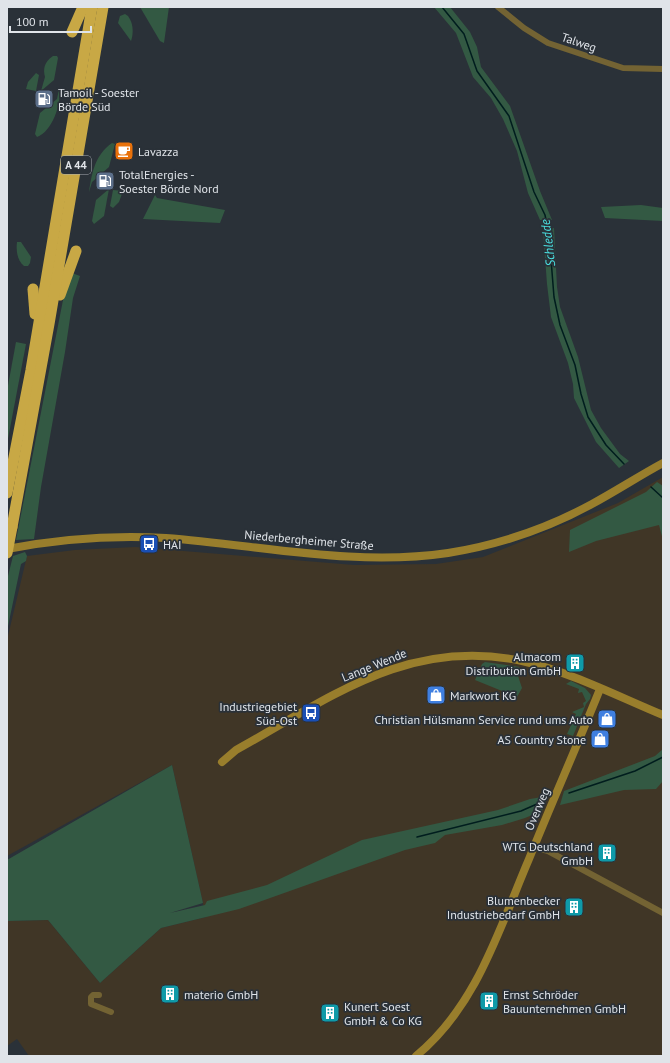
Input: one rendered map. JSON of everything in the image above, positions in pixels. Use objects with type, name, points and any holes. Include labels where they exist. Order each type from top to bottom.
[{"type":"highway","points":[[72,32],[83,7]]},
{"type":"highway","name":"A 44","points":[[7,553],[36,355],[92,7]]},
{"type":"highway","name":"A 44","points":[[41,323],[103,7]]},
{"type":"highway","points":[[36,355],[41,323],[76,251]]},
{"type":"highway","points":[[33,289],[36,309],[41,323]]},
{"type":"highway","name":"A 44","points":[[7,493],[36,355]]},
{"type":"street","name":"Talweg","points":[[498,7],[524,28],[548,43],[623,68],[663,68]]},
{"type":"street","name":"Niederbergheimer Straße","points":[[7,549],[51,542],[101,538],[144,537],[359,558],[407,557],[448,553],[508,539],[560,520],[593,504],[663,463]]},
{"type":"street","name":"Lange Wende","points":[[222,762],[236,750],[339,692],[369,677],[418,661],[448,656],[502,658],[547,668],[663,715]]},
{"type":"street","name":"Overweg","points":[[416,1056],[437,1038],[463,1005],[483,968],[600,689]]},
{"type":"street","points":[[534,847],[548,851],[663,913]]},
{"type":"street","points":[[99,995],[93,995],[90,997],[90,1004],[111,1012]]},
{"type":"shaded area","points":[[663,477],[663,1056],[29,1056],[17,1039],[7,1046],[7,921],[48,920],[100,983],[161,928],[206,917],[172,765],[7,856],[7,640],[27,556],[75,550],[135,547],[354,565],[436,564],[483,557],[618,503]]},
{"type":"green space","points":[[140,7],[169,7],[164,43],[160,41]]},
{"type":"green space","points":[[434,7],[450,7],[470,32],[477,47],[481,67],[510,106],[540,191],[552,220],[540,220],[528,193],[517,151],[503,119],[491,98],[473,77],[456,33]]},
{"type":"green space","points":[[125,14],[130,19],[132,25],[131,41],[118,23],[120,16]]},
{"type":"green space","points":[[53,56],[57,56],[58,58],[54,80],[41,91],[45,77],[45,66]]},
{"type":"green space","points":[[36,73],[39,75],[36,91],[26,89],[28,82]]},
{"type":"green space","points":[[59,89],[59,102],[55,116],[47,129],[37,137],[35,134],[40,113],[57,99]]},
{"type":"green space","points":[[112,143],[115,144],[109,167],[92,182],[89,192],[95,164],[106,148]]},
{"type":"green space","points":[[109,189],[104,216],[94,224],[92,221],[96,200]]},
{"type":"green space","points":[[113,190],[123,191],[119,202],[113,208],[110,206]]},
{"type":"green space","points":[[155,195],[157,198],[225,210],[220,223],[143,219]]},
{"type":"green space","points":[[641,205],[663,208],[663,221],[605,218],[601,207]]},
{"type":"green space","points":[[554,228],[557,287],[560,307],[578,357],[591,410],[601,428],[620,454],[629,461],[619,468],[596,442],[574,398],[573,384],[568,363],[551,317],[543,230]]},
{"type":"green space","points":[[17,242],[21,242],[31,257],[28,266],[24,266],[18,258]]},
{"type":"green space","points":[[72,273],[80,276],[73,298],[41,487],[34,539],[16,540],[64,295]]},
{"type":"green space","points":[[16,342],[26,344],[7,444],[7,391]]},
{"type":"green space","points":[[657,482],[663,486],[663,540],[659,525],[596,541],[569,552],[570,530],[646,492]]},
{"type":"green space","points":[[25,552],[27,556],[26,561],[21,564],[7,631],[7,580],[13,556]]},
{"type":"green space","points":[[485,662],[520,667],[516,670],[522,688],[517,697],[475,680],[482,664]]},
{"type":"green space","points":[[571,681],[585,688],[591,695],[573,736],[567,734],[576,714],[572,712],[584,707],[583,703],[586,701],[582,692],[578,693],[579,689],[566,684]]},
{"type":"green space","points":[[663,749],[663,781],[656,789],[624,790],[560,805],[564,791],[655,756]]},
{"type":"green space","points":[[172,765],[203,903],[170,913],[205,905],[207,901],[267,885],[362,840],[498,810],[530,799],[548,796],[542,811],[525,818],[502,825],[445,835],[435,843],[405,850],[239,909],[161,928],[100,983],[48,920],[7,921],[7,860]]},
{"type":"waterway","name":"Schledde","points":[[442,7],[464,34],[477,71],[509,116],[534,192],[545,215],[549,234],[554,297],[560,325],[575,365],[581,394],[588,417],[606,445],[624,464]]},
{"type":"waterway","name":"Schledde","points":[[651,487],[663,498]]},
{"type":"waterway","points":[[569,793],[635,771],[663,757]]},
{"type":"waterway","points":[[417,837],[521,811],[537,804]]},
{"type":"place","name":"Tamoil - Soester Börde Süd","points":[[44,99]]},
{"type":"place","name":"Lavazza","points":[[124,151]]},
{"type":"place","name":"TotalEnergies - Soester Börde Nord","points":[[105,181]]},
{"type":"place","name":"HAI","points":[[149,544]]},
{"type":"place","name":"Almacom Distribution GmbH","points":[[575,663]]},
{"type":"place","name":"Markwort KG","points":[[436,695]]},
{"type":"place","name":"Industriegebiet Süd-Ost","points":[[311,713]]},
{"type":"place","name":"Christian Hülsmann Service rund ums Auto","points":[[607,719]]},
{"type":"place","name":"AS Country Stone","points":[[600,739]]},
{"type":"place","name":"WTG Deutschland GmbH","points":[[607,853]]},
{"type":"place","name":"Blumenbecker Industriebedarf GmbH","points":[[574,907]]},
{"type":"place","name":"materio GmbH","points":[[170,994]]},
{"type":"place","name":"Ernst Schröder Bauunternehmen GmbH","points":[[489,1001]]},
{"type":"place","name":"Kunert Soest GmbH & Co KG","points":[[330,1013]]}]
